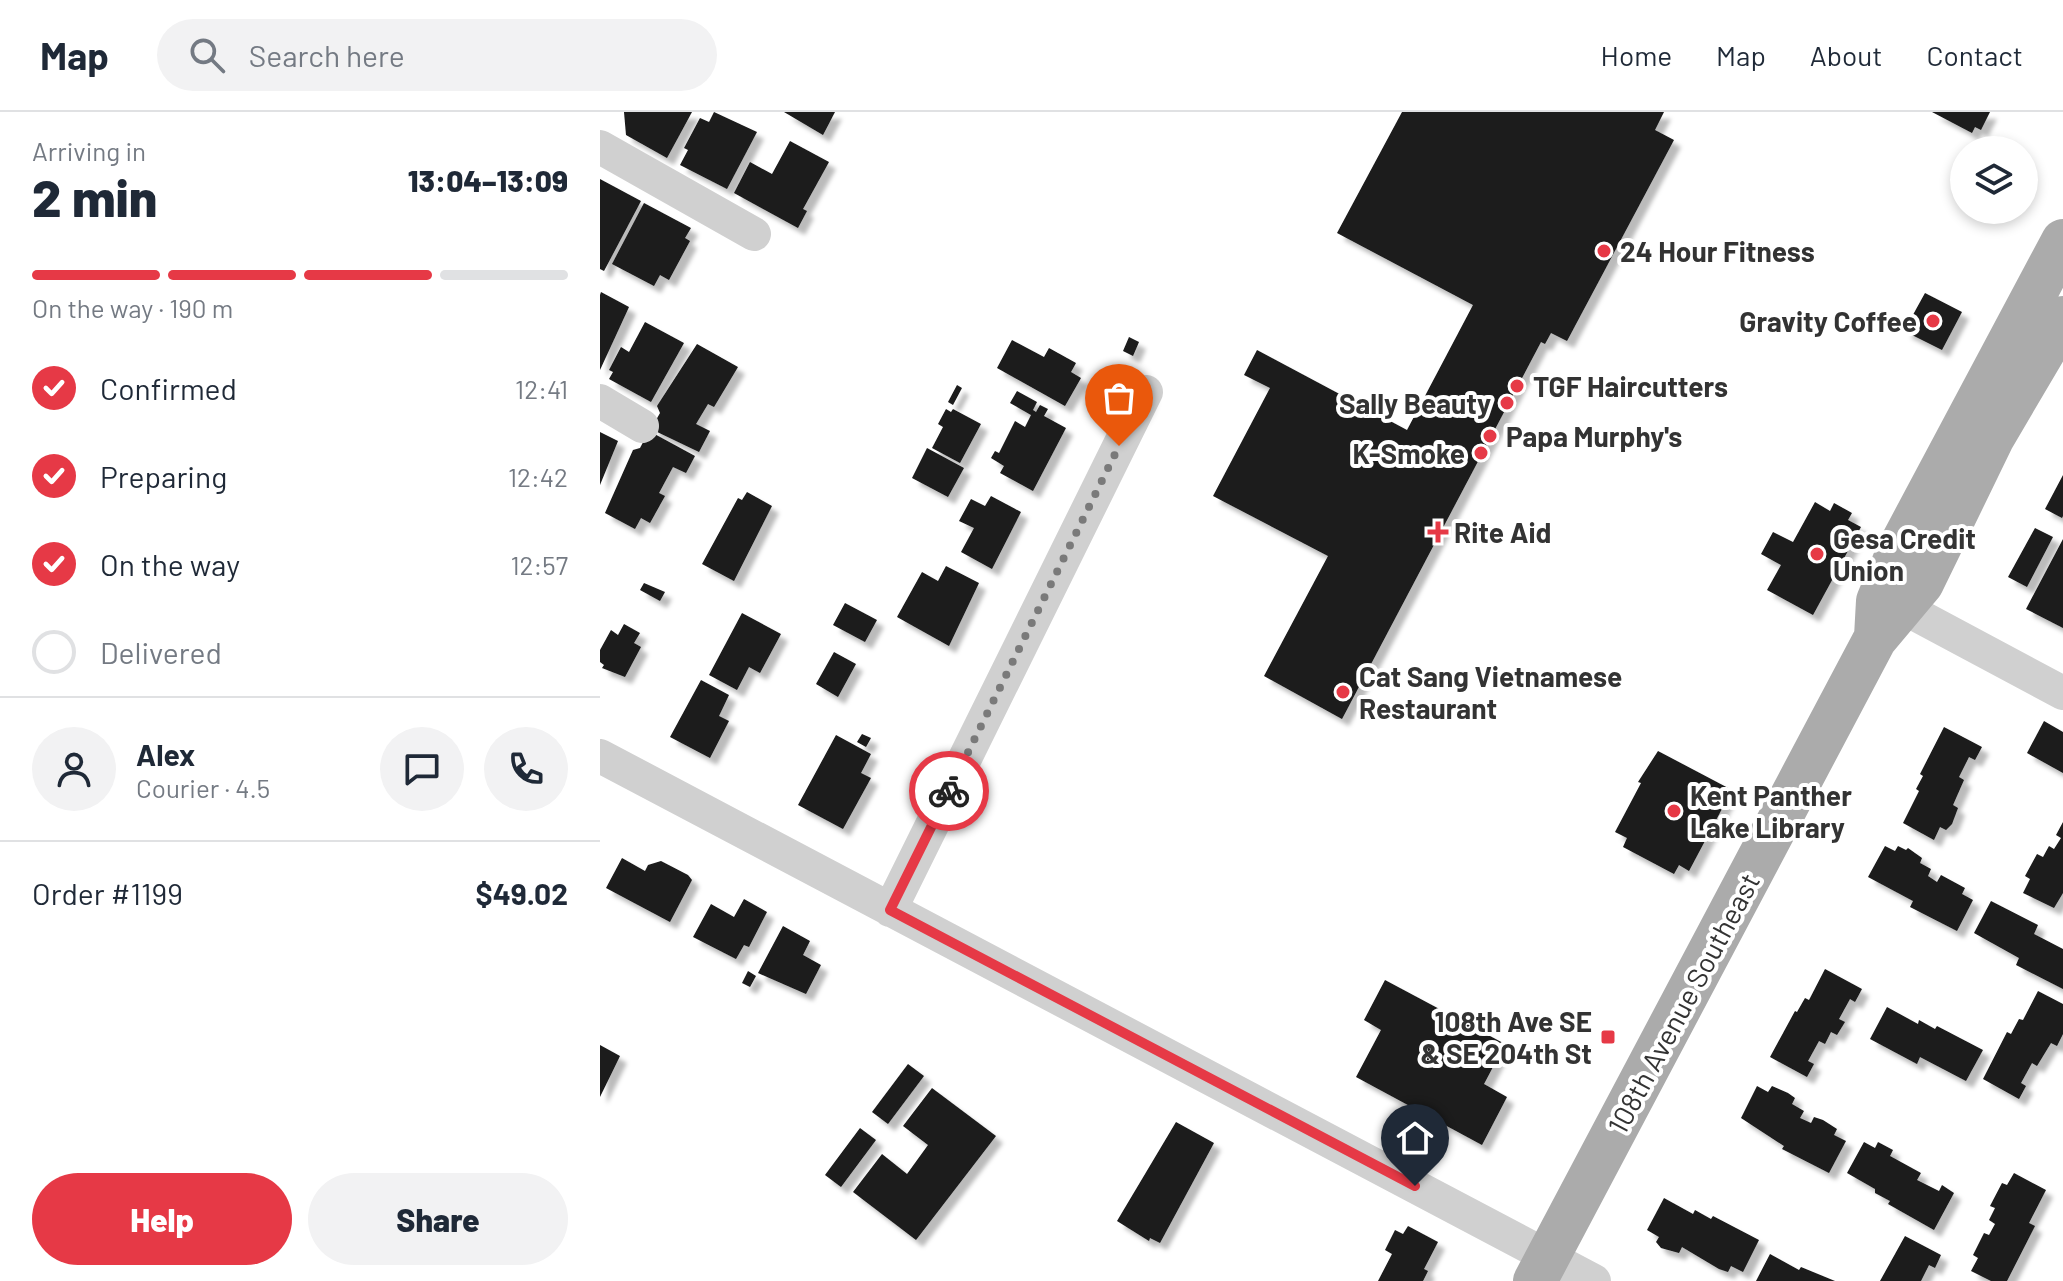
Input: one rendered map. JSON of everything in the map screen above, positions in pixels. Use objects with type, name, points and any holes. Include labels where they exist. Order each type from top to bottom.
[{"type":"main road","name":"108th Avenue Southeast","points":[[1875,639],[1878,601],[1900,547],[2063,241]]},
{"type":"main road","name":"108th Avenue Southeast","points":[[1541,1268],[1875,639],[1904,608],[1947,535],[1993,437],[2063,318]]},
{"type":"street","points":[[600,147],[754,234]]},
{"type":"street","points":[[890,910],[1146,392]]},
{"type":"street","points":[[600,401],[642,426]]},
{"type":"street","points":[[1904,608],[2063,693]]},
{"type":"street","points":[[600,756],[890,910],[1541,1268],[1594,1281]]},
{"type":"building","points":[[624,112],[692,112],[667,158],[626,135]]},
{"type":"building","points":[[714,112],[757,132],[727,189],[680,165],[688,150],[684,148],[700,118],[709,122]]},
{"type":"building","points":[[784,112],[835,112],[823,135]]},
{"type":"building","points":[[1402,112],[1664,112],[1655,130],[1674,140],[1567,341],[1551,333],[1545,344],[1541,342],[1342,719],[1264,676],[1328,556],[1213,496],[1270,388],[1244,375],[1257,350],[1407,430],[1473,305],[1337,233]]},
{"type":"building","points":[[1932,112],[1990,112],[1981,130],[1975,127],[1972,133]]},
{"type":"building","points":[[790,141],[829,162],[803,209],[807,211],[798,228],[734,193],[750,162],[772,174]]},
{"type":"building","points":[[600,179],[641,201],[604,271],[600,269]]},
{"type":"building","points":[[644,203],[691,228],[685,238],[690,241],[669,280],[660,275],[654,286],[612,264]]},
{"type":"building","points":[[601,292],[629,307],[600,370],[600,295]]},
{"type":"building","name":"Gravity Coffee","points":[[1925,293],[1962,312],[1942,350],[1904,331]]},
{"type":"building","points":[[645,322],[684,343],[651,402],[609,379],[613,372],[609,370],[621,347],[629,352]]},
{"type":"building","points":[[1129,337],[1139,342],[1133,356],[1123,351]]},
{"type":"building","points":[[1012,340],[1044,357],[1049,348],[1076,363],[1071,372],[1081,378],[1065,406],[997,368]]},
{"type":"building","points":[[697,344],[738,367],[714,407],[708,404],[696,424],[710,431],[699,452],[651,429],[660,413],[657,406]]},
{"type":"building","points":[[957,385],[962,388],[953,405],[948,402]]},
{"type":"building","points":[[1017,391],[1037,402],[1033,410],[1036,412],[1040,405],[1048,409],[1044,416],[1066,428],[1033,491],[1000,473],[1004,466],[991,458],[995,451],[999,453],[1015,421],[1025,427],[1031,415],[1010,403]]},
{"type":"building","points":[[946,409],[951,412],[953,409],[981,424],[960,463],[932,448],[943,427],[938,424]]},
{"type":"building","points":[[649,431],[695,456],[686,473],[673,467],[659,493],[665,496],[650,523],[641,518],[635,529],[605,513],[633,450],[640,448]]},
{"type":"building","points":[[600,432],[618,441],[600,485]]},
{"type":"building","points":[[927,448],[964,468],[948,497],[912,478]]},
{"type":"building","points":[[2063,475],[2063,516],[2062,518],[2045,509]]},
{"type":"building","points":[[747,492],[772,506],[734,581],[702,564],[738,498],[742,500]]},
{"type":"building","points":[[991,496],[1021,512],[992,569],[961,552],[974,528],[959,521],[971,499],[985,506]]},
{"type":"building","name":"Gesa Credit Union","points":[[1815,502],[1830,511],[1834,503],[1852,513],[1848,520],[1861,527],[1813,615],[1767,590],[1781,565],[1761,554],[1773,532],[1793,542]]},
{"type":"building","points":[[2035,528],[2053,537],[2027,587],[2008,577]]},
{"type":"building","points":[[2063,539],[2063,628],[2026,609]]},
{"type":"building","points":[[946,566],[979,583],[949,646],[897,617],[922,572],[938,581]]},
{"type":"building","points":[[644,583],[665,592],[660,601],[640,590]]},
{"type":"building","points":[[845,603],[877,620],[865,642],[833,625]]},
{"type":"building","points":[[742,613],[781,634],[760,673],[749,667],[737,690],[709,675]]},
{"type":"building","points":[[624,624],[640,633],[634,643],[641,647],[625,677],[602,668],[604,665],[600,662],[600,650],[611,630],[618,635]]},
{"type":"building","points":[[834,652],[856,664],[838,697],[816,684]]},
{"type":"building","points":[[701,680],[729,695],[719,716],[729,721],[710,758],[670,737]]},
{"type":"building","points":[[2044,721],[2063,732],[2063,773],[2027,753]]},
{"type":"building","points":[[1944,727],[1982,747],[1975,760],[1969,757],[1959,777],[1964,780],[1953,805],[1958,808],[1952,824],[1946,830],[1940,827],[1934,840],[1903,823],[1919,791],[1916,789],[1923,776],[1920,774]]},
{"type":"building","points":[[862,734],[871,738],[866,747],[857,742]]},
{"type":"building","points":[[836,735],[871,754],[861,773],[871,778],[843,829],[798,805]]},
{"type":"building","name":"Kent Panther Lake Library","points":[[1658,751],[1732,790],[1689,871],[1679,865],[1674,874],[1623,847],[1627,838],[1615,832],[1641,783],[1638,782]]},
{"type":"building","points":[[2063,822],[2063,893],[2054,908],[2023,893],[2030,879],[2025,876],[2037,854],[2043,857],[2049,846],[2054,849],[2061,838],[2056,835]]},
{"type":"building","points":[[1885,846],[1895,851],[1898,846],[1908,848],[1922,858],[1920,863],[1931,869],[1928,876],[1937,882],[1941,875],[1965,888],[1962,894],[1973,900],[1957,931],[1910,907],[1913,901],[1868,877]]},
{"type":"building","points":[[622,858],[645,871],[648,865],[661,861],[692,880],[670,922],[606,888]]},
{"type":"building","points":[[744,899],[767,912],[749,947],[744,945],[736,959],[693,937],[711,904],[734,917]]},
{"type":"building","points":[[1991,901],[2038,925],[2034,934],[2063,949],[2063,989],[2016,965],[2019,958],[1974,933]]},
{"type":"building","points":[[783,926],[810,941],[803,955],[821,965],[806,994],[758,973]]},
{"type":"building","points":[[1825,969],[1862,989],[1855,1002],[1850,999],[1839,1019],[1845,1022],[1837,1035],[1831,1032],[1825,1044],[1819,1041],[1808,1061],[1814,1064],[1807,1077],[1770,1057],[1795,1011],[1805,998],[1809,1000]]},
{"type":"building","points":[[748,971],[756,976],[750,987],[742,983]]},
{"type":"building","points":[[1385,980],[1505,1044],[1484,1084],[1507,1097],[1482,1145],[1356,1077],[1381,1030],[1364,1020]]},
{"type":"building","points":[[2038,991],[2063,1004],[2063,1034],[2057,1046],[2051,1043],[2037,1066],[2032,1063],[2021,1083],[2026,1086],[2019,1099],[1983,1079],[2007,1032],[2011,1034],[2019,1019],[2023,1020]]},
{"type":"building","points":[[1887,1007],[1918,1024],[1919,1020],[1935,1029],[1937,1026],[1983,1050],[1966,1081],[1920,1057],[1917,1064],[1870,1039]]},
{"type":"building","points":[[600,1045],[620,1056],[600,1097]]},
{"type":"building","points":[[908,1064],[924,1076],[888,1124],[872,1112]]},
{"type":"building","points":[[1757,1086],[1768,1092],[1772,1086],[1788,1093],[1795,1098],[1792,1104],[1804,1111],[1800,1118],[1811,1123],[1814,1117],[1837,1129],[1834,1135],[1846,1141],[1829,1173],[1782,1149],[1784,1146],[1741,1118]]},
{"type":"building","points":[[932,1088],[996,1136],[916,1240],[853,1192],[882,1154],[907,1174],[928,1145],[903,1126]]},
{"type":"building","points":[[1176,1122],[1214,1143],[1160,1243],[1150,1238],[1149,1241],[1117,1221]]},
{"type":"building","points":[[860,1128],[876,1140],[841,1187],[825,1175]]},
{"type":"building","points":[[1864,1142],[1875,1148],[1878,1142],[1893,1150],[1890,1156],[1921,1173],[1917,1180],[1939,1191],[1942,1185],[1954,1193],[1934,1230],[1888,1204],[1890,1201],[1875,1193],[1875,1189],[1847,1173]]},
{"type":"building","points":[[2014,1173],[2046,1190],[2029,1223],[2035,1226],[2007,1281],[1991,1281],[1971,1271],[1978,1258],[1973,1255],[1984,1233],[1989,1235],[1995,1224],[1989,1220],[1995,1208],[1990,1206],[2002,1183],[2007,1185]]},
{"type":"building","points":[[1664,1198],[1693,1214],[1695,1210],[1711,1219],[1713,1216],[1759,1240],[1743,1272],[1731,1266],[1728,1272],[1719,1269],[1682,1247],[1679,1253],[1661,1248],[1656,1242],[1659,1237],[1647,1230]]},
{"type":"building","points":[[1408,1226],[1438,1242],[1424,1269],[1428,1271],[1423,1281],[1378,1281],[1392,1254],[1385,1250],[1395,1230],[1403,1234]]},
{"type":"building","points":[[1905,1236],[1941,1255],[1935,1268],[1929,1265],[1921,1281],[1880,1281]]},
{"type":"building","points":[[1770,1254],[1799,1270],[1801,1267],[1835,1281],[1756,1281]]},
{"type":"way so far","points":[[949,791],[1119,446]]},
{"type":"place","name":"24 Hour Fitness","points":[[1604,251]]},
{"type":"place","name":"Gravity Coffee","points":[[1933,321]]},
{"type":"place","name":"TGF Haircutters","points":[[1517,386]]},
{"type":"place","name":"Sally Beauty","points":[[1507,403]]},
{"type":"place","name":"Papa Murphy's","points":[[1490,436]]},
{"type":"place","name":"K-Smoke","points":[[1481,453]]},
{"type":"place","name":"Rite Aid","points":[[1438,532]]},
{"type":"place","name":"Gesa Credit Union","points":[[1817,554]]},
{"type":"place","name":"Cat Sang Vietnamese Restaurant","points":[[1343,692]]},
{"type":"place","name":"Kent Panther Lake Library","points":[[1674,811]]},
{"type":"place","name":"108th Ave SE & SE 204th St","points":[[1608,1037]]},
{"type":"route","points":[[949,791],[890,910],[1415,1186]]}]
